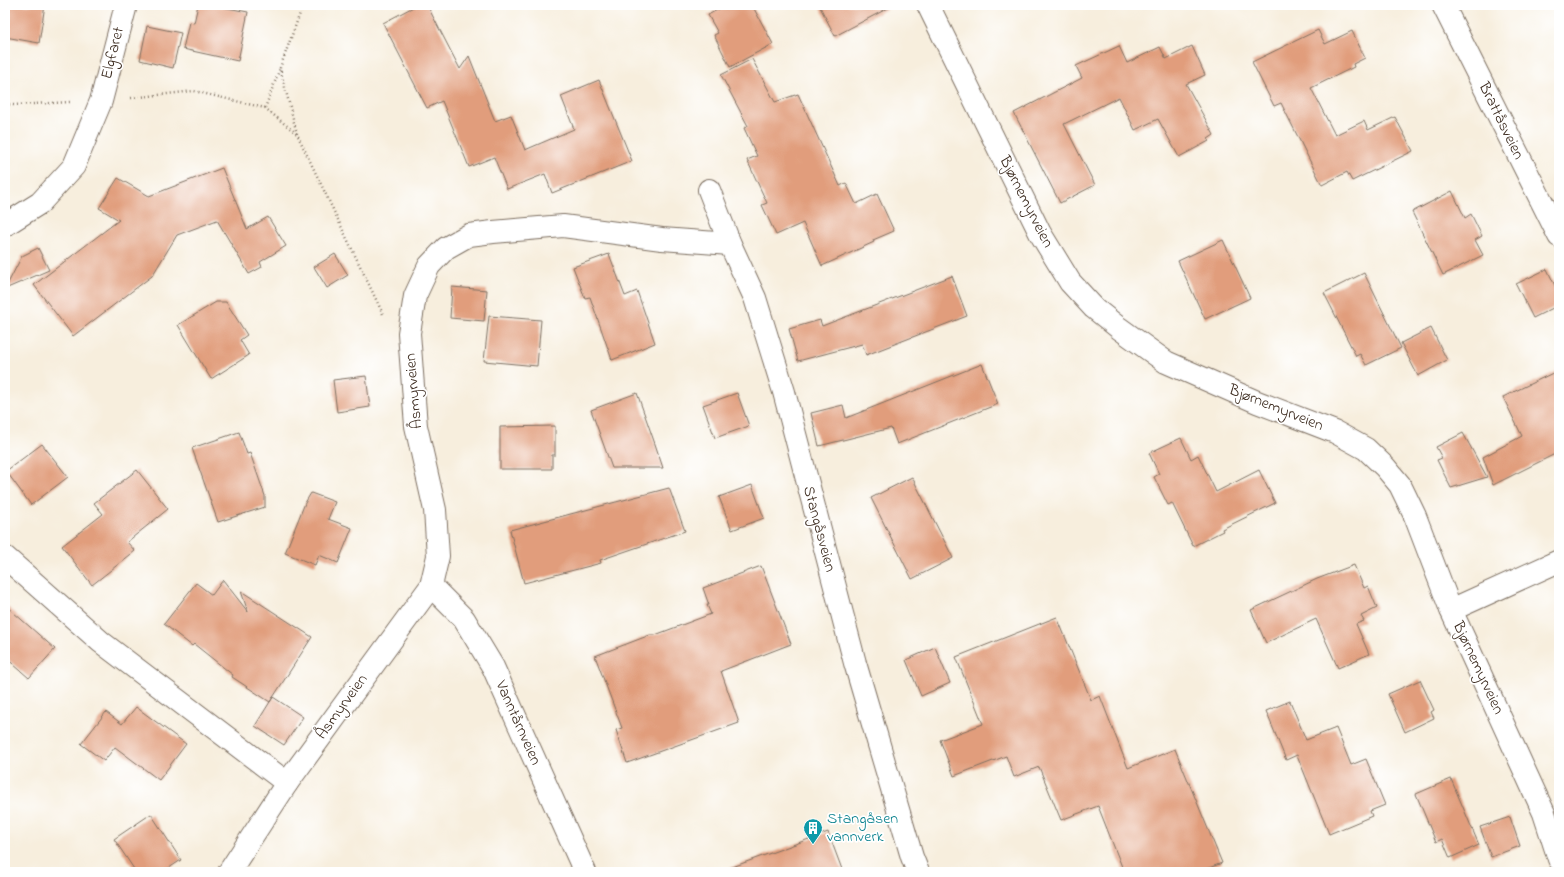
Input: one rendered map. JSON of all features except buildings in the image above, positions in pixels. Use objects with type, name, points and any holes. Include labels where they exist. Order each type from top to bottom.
[{"type":"street","name":"Elgfaret","points":[[5,224],[40,203],[74,166],[101,101],[126,5]]},
{"type":"street","name":"Bjørnemyrveien","points":[[928,5],[1040,233],[1070,282],[1094,308],[1166,362],[1257,402],[1335,432],[1366,449],[1385,467],[1400,485],[1415,516],[1451,610],[1544,814],[1559,859]]},
{"type":"street","name":"Brattåsveien","points":[[1443,5],[1559,236]]},
{"type":"street","name":"Stangåsveien","points":[[709,190],[730,244],[755,298],[784,392],[855,663],[912,857],[918,872]]},
{"type":"street","name":"Åsmyrveien","points":[[229,872],[287,783],[430,586],[438,556],[435,510],[416,426],[409,334],[416,296],[429,266],[446,248],[469,235],[563,226],[662,239],[730,244]]},
{"type":"street","points":[[5,557],[101,642],[287,783]]},
{"type":"street","points":[[1451,610],[1559,561]]},
{"type":"street","name":"Vanntårnveien","points":[[430,586],[464,619],[493,667],[585,872]]},
{"type":"path","points":[[265,108],[303,5]]},
{"type":"path","points":[[280,68],[298,134],[385,319],[409,334]]},
{"type":"path","points":[[5,104],[14,105],[101,101],[194,91],[265,108],[298,134]]},
{"type":"place","name":"Stangåsen vannverk","points":[[813,845]]}]
